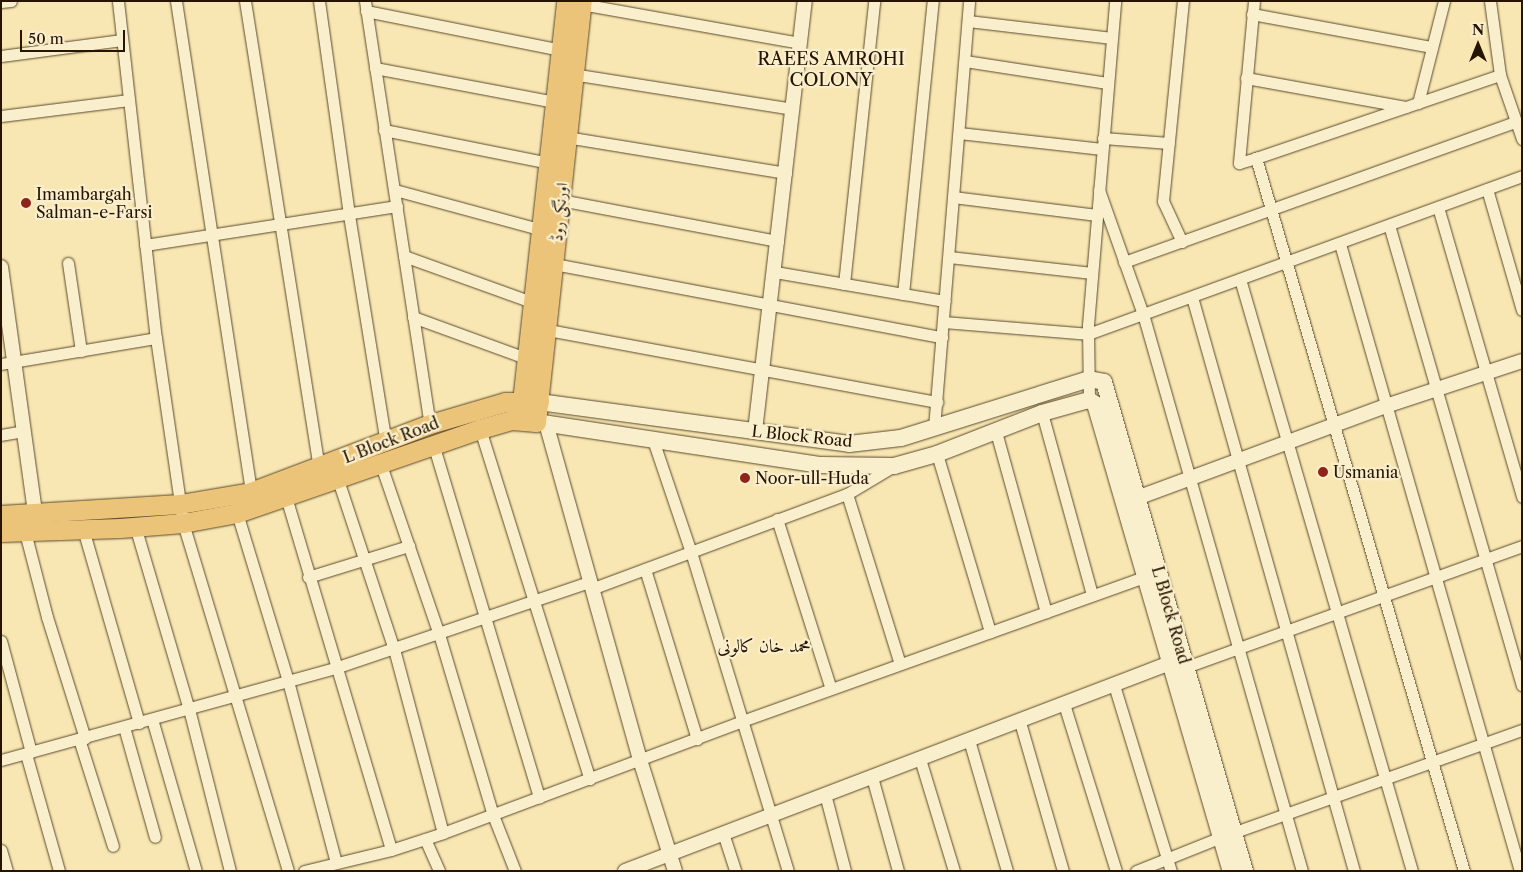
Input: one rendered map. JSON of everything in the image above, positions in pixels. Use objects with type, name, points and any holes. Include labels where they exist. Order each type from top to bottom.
[{"type":"main road","name":"اورنگی روڈ","points":[[535,361],[548,330],[554,264],[549,163],[561,50],[571,2]]},
{"type":"main road","name":"اورنگی روڈ","points":[[534,422],[530,400],[535,361],[532,302],[539,229],[552,198],[566,137],[572,74],[571,2]]},
{"type":"main road","name":"L Block Road","points":[[1,532],[135,526],[251,492],[319,468],[430,424],[530,400],[849,444],[901,438],[1088,379],[1104,382],[1137,498],[1178,665],[1228,834],[1245,871]]},
{"type":"main road","name":"L Block Road","points":[[1,514],[237,513],[382,465],[480,429],[534,422],[821,465],[894,466],[937,454],[1042,413],[1089,400],[1095,404],[1146,576],[1178,665]]},
{"type":"main road","name":"L Block Road","points":[[1228,834],[1231,871]]},
{"type":"street","points":[[1,2],[11,1]]},
{"type":"street","points":[[176,1],[251,492]]},
{"type":"street","points":[[245,1],[319,468]]},
{"type":"street","points":[[319,1],[349,216],[386,442]]},
{"type":"street","points":[[755,431],[805,1]]},
{"type":"street","points":[[844,284],[874,1]]},
{"type":"street","points":[[902,294],[933,1]]},
{"type":"street","points":[[934,428],[969,1]]},
{"type":"street","points":[[1089,400],[1088,334],[1098,190],[1115,1]]},
{"type":"street","points":[[1182,242],[1163,201],[1184,1]]},
{"type":"street","points":[[1254,1],[1239,162],[1256,158],[1500,75]]},
{"type":"street","points":[[1418,103],[1444,1]]},
{"type":"street","points":[[1490,1],[1500,75],[1522,139]]},
{"type":"street","points":[[119,2],[156,338],[182,513],[288,871]]},
{"type":"street","points":[[571,2],[800,43]]},
{"type":"street","points":[[430,424],[366,6],[561,50]]},
{"type":"street","points":[[1252,14],[1432,47]]},
{"type":"street","points":[[968,21],[1112,38]]},
{"type":"street","points":[[1,56],[122,40]]},
{"type":"street","points":[[964,61],[1107,83]]},
{"type":"street","points":[[375,68],[555,102]]},
{"type":"street","points":[[572,74],[793,109]]},
{"type":"street","points":[[1246,78],[1406,107]]},
{"type":"street","points":[[1,116],[129,100]]},
{"type":"street","points":[[1124,262],[1516,122]]},
{"type":"street","points":[[384,130],[549,163]]},
{"type":"street","points":[[959,132],[1102,143],[1169,144]]},
{"type":"street","points":[[566,137],[786,173]]},
{"type":"street","points":[[1256,158],[1335,425],[1430,762],[1464,871]]},
{"type":"street","points":[[943,322],[1088,334],[1340,244],[1522,176]]},
{"type":"street","points":[[1487,189],[1522,310]]},
{"type":"street","points":[[395,190],[539,229]]},
{"type":"street","points":[[1098,190],[1143,314],[1237,649],[1302,871]]},
{"type":"street","points":[[954,197],[1097,215]]},
{"type":"street","points":[[552,198],[778,241]]},
{"type":"street","points":[[145,246],[349,216],[397,206]]},
{"type":"street","points":[[1438,207],[1522,497]]},
{"type":"street","points":[[1389,225],[1522,684]]},
{"type":"street","points":[[1340,244],[1481,744],[1520,864]]},
{"type":"street","points":[[404,256],[532,302]]},
{"type":"street","points":[[949,257],[1092,273]]},
{"type":"street","points":[[68,263],[81,350]]},
{"type":"street","points":[[554,264],[942,337]]},
{"type":"street","points":[[1,267],[8,363],[24,431],[35,513]]},
{"type":"street","points":[[774,272],[945,301]]},
{"type":"street","points":[[1240,280],[1335,613],[1412,871]]},
{"type":"street","points":[[1192,297],[1240,460],[1354,871]]},
{"type":"street","points":[[413,317],[535,361]]},
{"type":"street","points":[[548,330],[937,402]]},
{"type":"street","points":[[8,363],[156,338]]},
{"type":"street","points":[[1137,498],[1386,406],[1522,361]]},
{"type":"street","points":[[1042,413],[1092,595]]},
{"type":"street","points":[[534,422],[590,585],[640,760],[675,871]]},
{"type":"street","points":[[480,429],[590,779]]},
{"type":"street","points":[[1,435],[24,431]]},
{"type":"street","points":[[996,432],[1046,612]]},
{"type":"street","points":[[653,440],[691,552],[788,871]]},
{"type":"street","points":[[434,447],[539,798]]},
{"type":"street","points":[[937,454],[990,632]]},
{"type":"street","points":[[382,465],[439,634],[493,815],[514,871]]},
{"type":"street","points":[[1,760],[288,682],[534,602],[645,569],[847,494],[894,466]]},
{"type":"street","points":[[338,480],[394,649],[443,833]]},
{"type":"street","points":[[847,494],[900,664]]},
{"type":"street","points":[[286,497],[335,668],[392,850]]},
{"type":"street","points":[[237,513],[288,682],[336,863]]},
{"type":"street","points":[[777,519],[831,689]]},
{"type":"street","points":[[135,526],[189,709],[230,871]]},
{"type":"street","points":[[83,529],[139,723]]},
{"type":"street","points":[[25,532],[47,617],[113,846]]},
{"type":"street","points":[[308,577],[409,546]]},
{"type":"street","points":[[625,871],[669,852],[1020,722],[1114,684],[1237,649],[1522,546]]},
{"type":"street","points":[[645,569],[697,739]]},
{"type":"street","points":[[304,871],[392,850],[443,833],[742,721],[1146,576]]},
{"type":"street","points":[[1,642],[59,871]]},
{"type":"street","points":[[1114,684],[1171,871]]},
{"type":"street","points":[[1064,704],[1116,871]]},
{"type":"street","points":[[152,719],[196,871]]},
{"type":"street","points":[[1020,722],[1063,871]]},
{"type":"street","points":[[124,727],[155,837]]},
{"type":"street","points":[[1136,871],[1228,834],[1522,730]]},
{"type":"street","points":[[969,740],[1007,871]]},
{"type":"street","points":[[920,759],[954,871]]},
{"type":"street","points":[[872,777],[898,871]]},
{"type":"street","points":[[825,794],[845,871]]},
{"type":"street","points":[[723,833],[735,871]]},
{"type":"street","points":[[425,839],[439,871]]},
{"type":"street","points":[[1,850],[7,871]]},
{"type":"place","name":"Imambargah Salman-e-Farsi","points":[[26,203]]},
{"type":"place","name":"Usmania","points":[[1323,472]]},
{"type":"place","name":"Noor-ull-Huda","points":[[745,478]]},
{"type":"district","name":"RAEES AMROHI COLONY","points":[[831,70]]},
{"type":"district","name":"محمد خان کالونی","points":[[764,646]]}]
